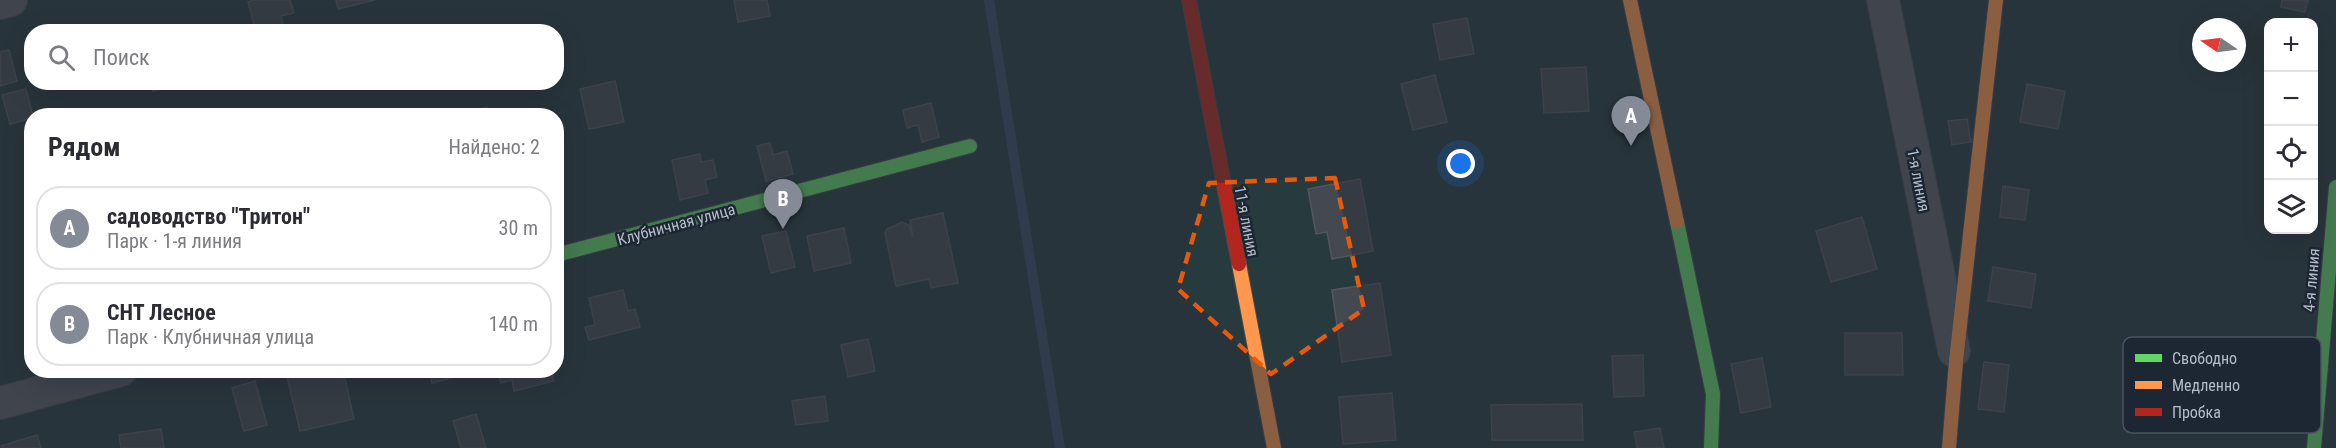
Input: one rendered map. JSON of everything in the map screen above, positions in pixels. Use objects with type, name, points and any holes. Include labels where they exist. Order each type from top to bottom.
[{"type":"street","points":[[0,3],[11,0]]},
{"type":"street","name":"11-я линия","points":[[1189,0],[1274,448]]},
{"type":"street","points":[[1630,0],[1713,394],[1711,448]]},
{"type":"street","name":"1-я линия","points":[[1883,0],[1956,361]]},
{"type":"street","points":[[1949,448],[1956,361],[1995,0]]},
{"type":"street","name":"Клубничная улица","points":[[564,253],[970,146]]},
{"type":"street","name":"4-я линия","points":[[2321,365],[2336,187]]},
{"type":"street","points":[[0,403],[92,378]]},
{"type":"street","name":"4-я линия","points":[[2314,448],[2315,433]]},
{"type":"highlighted area","points":[[1335,178],[1364,309],[1271,374],[1178,289],[1209,183]]},
{"type":"green space","points":[[0,0],[2336,0],[2336,448],[0,448]]},
{"type":"building","points":[[290,0],[294,13],[281,16],[283,24],[254,24],[248,2]]},
{"type":"building","points":[[336,0],[375,0],[338,9]]},
{"type":"building","points":[[734,0],[767,0],[770,16],[738,22]]},
{"type":"building","points":[[2282,0],[2308,0],[2305,12],[2281,7]]},
{"type":"building","points":[[1467,18],[1474,54],[1440,60],[1433,24]]},
{"type":"building","points":[[9,50],[17,81],[0,86],[0,52]]},
{"type":"building","points":[[1586,67],[1589,111],[1544,113],[1541,69]]},
{"type":"building","points":[[1435,75],[1447,122],[1413,130],[1401,84]]},
{"type":"building","points":[[615,81],[624,122],[589,129],[580,89]]},
{"type":"building","points":[[2027,84],[2065,91],[2058,129],[2020,122]]},
{"type":"building","points":[[26,90],[31,108],[24,108],[24,120],[10,124],[2,95]]},
{"type":"building","points":[[931,103],[939,137],[922,142],[918,125],[907,128],[903,110]]},
{"type":"building","points":[[1967,119],[1971,142],[1952,145],[1948,121]]},
{"type":"building","points":[[770,143],[773,155],[787,151],[793,174],[766,181],[757,146]]},
{"type":"building","points":[[700,154],[701,162],[713,160],[717,177],[705,180],[708,193],[680,200],[672,160]]},
{"type":"building","points":[[1360,179],[1373,251],[1332,259],[1327,232],[1316,234],[1308,189]]},
{"type":"building","points":[[2003,186],[2029,190],[2025,220],[2000,217]]},
{"type":"building","points":[[943,213],[958,283],[931,288],[929,279],[896,286],[885,233],[887,229],[902,222],[909,225],[913,237],[910,220]]},
{"type":"building","points":[[1862,217],[1877,269],[1831,282],[1816,231]]},
{"type":"building","points":[[844,228],[851,263],[814,271],[807,236]]},
{"type":"building","points":[[786,231],[795,267],[771,273],[762,236]]},
{"type":"building","points":[[1993,267],[2036,274],[2031,308],[1988,301]]},
{"type":"building","points":[[1380,283],[1391,355],[1342,362],[1332,290]]},
{"type":"building","points":[[623,290],[628,311],[635,309],[640,327],[589,340],[585,327],[595,325],[589,298]]},
{"type":"building","points":[[1845,333],[1902,333],[1903,375],[1845,375]]},
{"type":"building","points":[[868,339],[875,371],[848,377],[841,345]]},
{"type":"building","points":[[1643,355],[1644,396],[1614,397],[1612,356]]},
{"type":"building","points":[[1762,358],[1771,407],[1741,413],[1731,364]]},
{"type":"building","points":[[1984,362],[2009,365],[2004,412],[1978,409]]},
{"type":"building","points":[[287,378],[345,378],[354,419],[300,431]]},
{"type":"building","points":[[431,378],[451,378],[432,383]]},
{"type":"building","points":[[500,378],[553,378],[554,381],[514,391],[512,380],[501,383]]},
{"type":"building","points":[[255,381],[267,425],[244,431],[232,388]]},
{"type":"building","points":[[1392,393],[1396,440],[1343,444],[1339,397]]},
{"type":"building","points":[[825,396],[828,421],[796,425],[792,401]]},
{"type":"building","points":[[1582,404],[1583,440],[1492,440],[1491,405]]},
{"type":"building","points":[[476,414],[486,448],[461,448],[453,421]]},
{"type":"building","points":[[1660,428],[1664,448],[1637,448],[1634,432]]},
{"type":"building","points":[[161,429],[164,448],[121,448],[119,435]]},
{"type":"building","points":[[37,435],[41,448],[2,448],[1,446]]},
{"type":"waterway","points":[[989,0],[1060,448]]},
{"type":"traffic: fast","points":[[564,253],[970,146]]},
{"type":"traffic: fast","points":[[2321,365],[2336,187]]},
{"type":"traffic: fast","points":[[1677,222],[1713,394],[1711,448]]},
{"type":"traffic: fast","points":[[2314,448],[2315,433]]},
{"type":"traffic: slow","points":[[1630,0],[1677,222]]},
{"type":"traffic: slow","points":[[1949,448],[1956,361],[1996,0]]},
{"type":"traffic: slow","points":[[1239,264],[1274,448]]},
{"type":"traffic: jam","points":[[1189,0],[1239,264]]},
{"type":"place","name":"садоводство \"Тритон\"","points":[[1631,146]]},
{"type":"place","name":"СНТ Лесное","points":[[783,229]]}]
